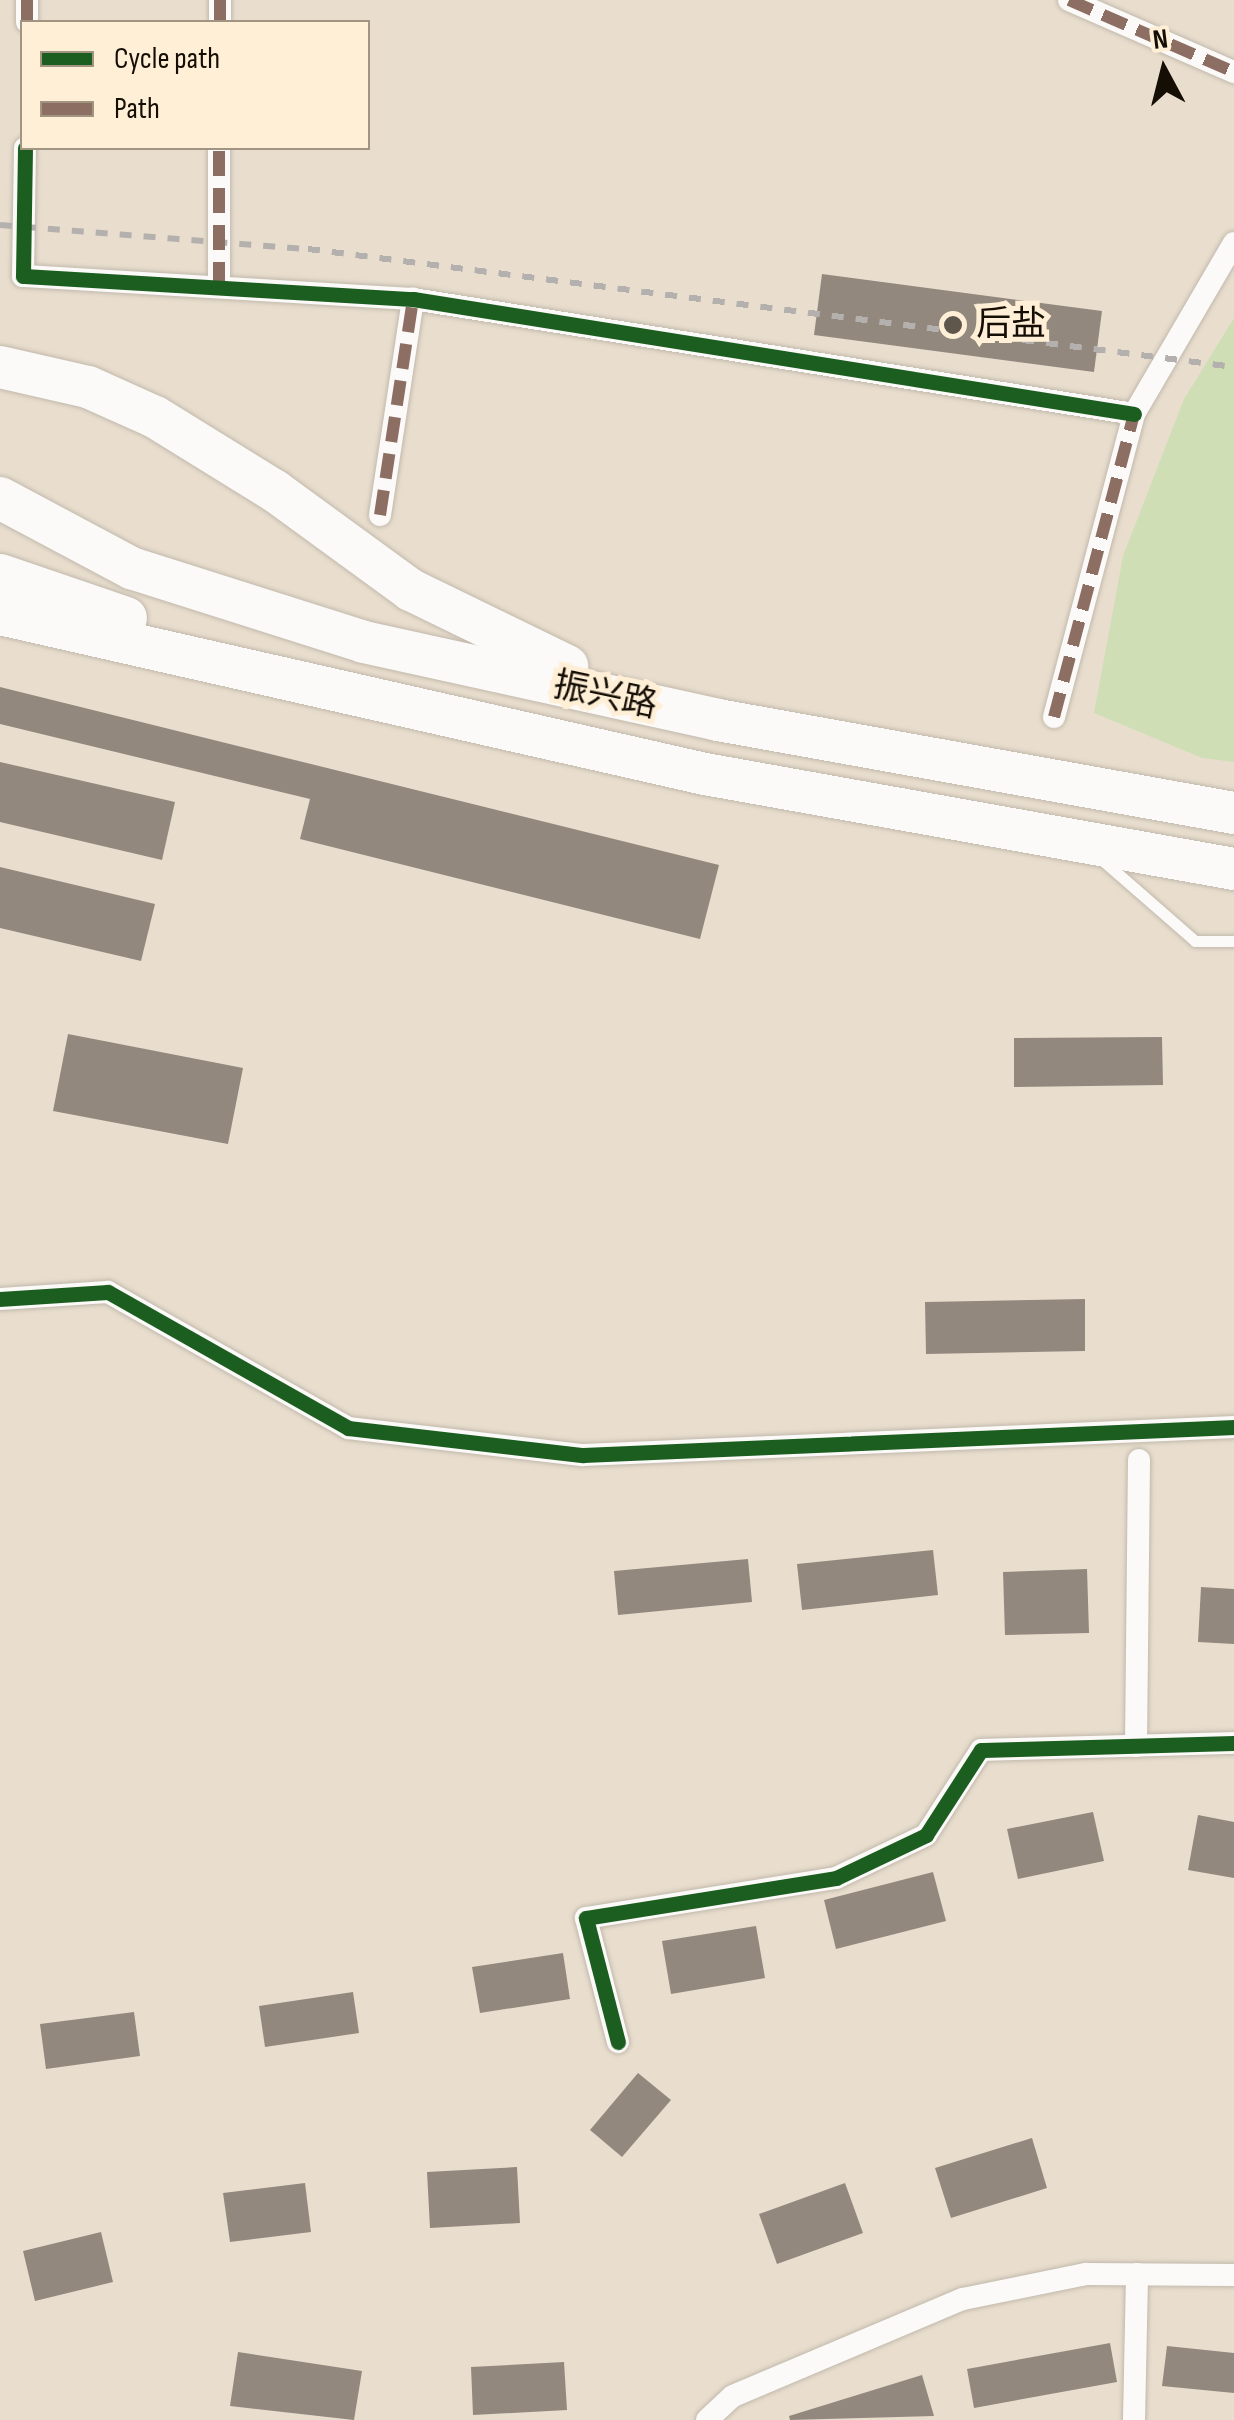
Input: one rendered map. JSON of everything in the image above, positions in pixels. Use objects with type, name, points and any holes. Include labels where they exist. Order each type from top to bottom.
[{"type":"highway","points":[[0,366],[88,388],[155,417],[275,491],[465,622],[718,720]]},
{"type":"highway","name":"振兴路","points":[[0,498],[69,540],[199,595],[364,642],[718,720],[1234,813]]},
{"type":"highway","points":[[0,575],[354,695]]},
{"type":"highway","name":"振兴路","points":[[0,614],[354,695],[1085,846],[1234,869]]},
{"type":"street","points":[[1069,0],[1234,72]]},
{"type":"street","points":[[25,150],[24,276],[413,299],[1134,414]]},
{"type":"street","points":[[219,150],[219,288]]},
{"type":"street","points":[[1054,718],[1134,414],[1234,243]]},
{"type":"street","points":[[380,515],[413,299]]},
{"type":"street","points":[[0,1299],[108,1292],[348,1428],[563,1453],[1234,1426]]},
{"type":"street","points":[[1136,1746],[1139,1460]]},
{"type":"street","points":[[618,2042],[586,1918],[836,1878],[926,1835],[981,1750],[1234,1743]]},
{"type":"street","points":[[708,2420],[733,2396],[963,2299],[1086,2274],[1234,2276]]},
{"type":"street","points":[[1134,2420],[1136,2274]]},
{"type":"lane","points":[[1085,846],[1195,941],[1234,940]]},
{"type":"green space","points":[[1234,318],[1234,762],[1202,758],[1094,713],[1123,556],[1184,399]]},
{"type":"building","name":"后盐","points":[[822,274],[1102,311],[1094,372],[814,335]]},
{"type":"building","points":[[0,687],[719,865],[700,939],[300,839],[310,799],[0,724]]},
{"type":"building","points":[[0,762],[175,802],[162,860],[0,822]]},
{"type":"building","points":[[0,867],[155,904],[141,961],[0,928]]},
{"type":"building","points":[[68,1034],[243,1068],[228,1144],[53,1111]]},
{"type":"building","points":[[1162,1037],[1163,1085],[1014,1087],[1014,1038]]},
{"type":"building","points":[[1085,1299],[1085,1351],[926,1354],[925,1302]]},
{"type":"building","points":[[933,1550],[938,1595],[802,1610],[797,1564]]},
{"type":"building","points":[[748,1559],[752,1602],[618,1615],[614,1571]]},
{"type":"building","points":[[1087,1569],[1089,1633],[1005,1635],[1003,1572]]},
{"type":"building","points":[[1201,1587],[1234,1589],[1234,1644],[1198,1642]]},
{"type":"building","points":[[1093,1812],[1104,1861],[1018,1879],[1007,1829]]},
{"type":"building","points":[[1198,1815],[1234,1822],[1234,1878],[1188,1870]]},
{"type":"building","points":[[933,1872],[946,1921],[836,1949],[824,1900]]},
{"type":"building","points":[[756,1926],[765,1978],[671,1994],[662,1941]]},
{"type":"building","points":[[563,1953],[570,1999],[480,2013],[472,1967]]},
{"type":"building","points":[[353,1992],[359,2033],[265,2047],[259,2006]]},
{"type":"building","points":[[134,2012],[140,2056],[46,2069],[40,2024]]},
{"type":"building","points":[[638,2073],[671,2100],[622,2157],[590,2130]]},
{"type":"building","points":[[1032,2138],[1047,2188],[951,2218],[935,2168]]},
{"type":"building","points":[[517,2167],[520,2223],[430,2228],[427,2172]]},
{"type":"building","points":[[305,2183],[311,2232],[230,2242],[223,2193]]},
{"type":"building","points":[[845,2183],[863,2233],[777,2264],[759,2214]]},
{"type":"building","points":[[101,2232],[113,2282],[35,2301],[23,2251]]},
{"type":"building","points":[[1110,2343],[1117,2382],[974,2408],[967,2369]]},
{"type":"building","points":[[1167,2346],[1234,2353],[1234,2393],[1162,2386]]},
{"type":"building","points":[[238,2352],[362,2371],[354,2420],[230,2406]]},
{"type":"building","points":[[564,2362],[567,2410],[473,2415],[471,2367]]},
{"type":"building","points":[[922,2375],[934,2416],[790,2420],[789,2416]]},
{"type":"railway","points":[[0,225],[308,249],[1234,367]]},
{"type":"marked path","points":[[27,0],[27,20]]},
{"type":"marked path","points":[[220,0],[220,20]]},
{"type":"marked path","points":[[1069,0],[1234,72]]},
{"type":"marked path","points":[[219,150],[219,287]]},
{"type":"marked path","points":[[380,515],[413,299]]},
{"type":"marked path","points":[[1054,717],[1134,414],[1126,412]]},
{"type":"cycle path","points":[[25,150],[23,276],[413,299],[1134,414]]},
{"type":"cycle path","points":[[0,1299],[108,1292],[348,1428],[583,1455],[1234,1427]]},
{"type":"cycle path","points":[[618,2042],[586,1918],[836,1878],[926,1835],[981,1750],[1234,1743]]},
{"type":"place","name":"后盐","points":[[953,325]]}]
